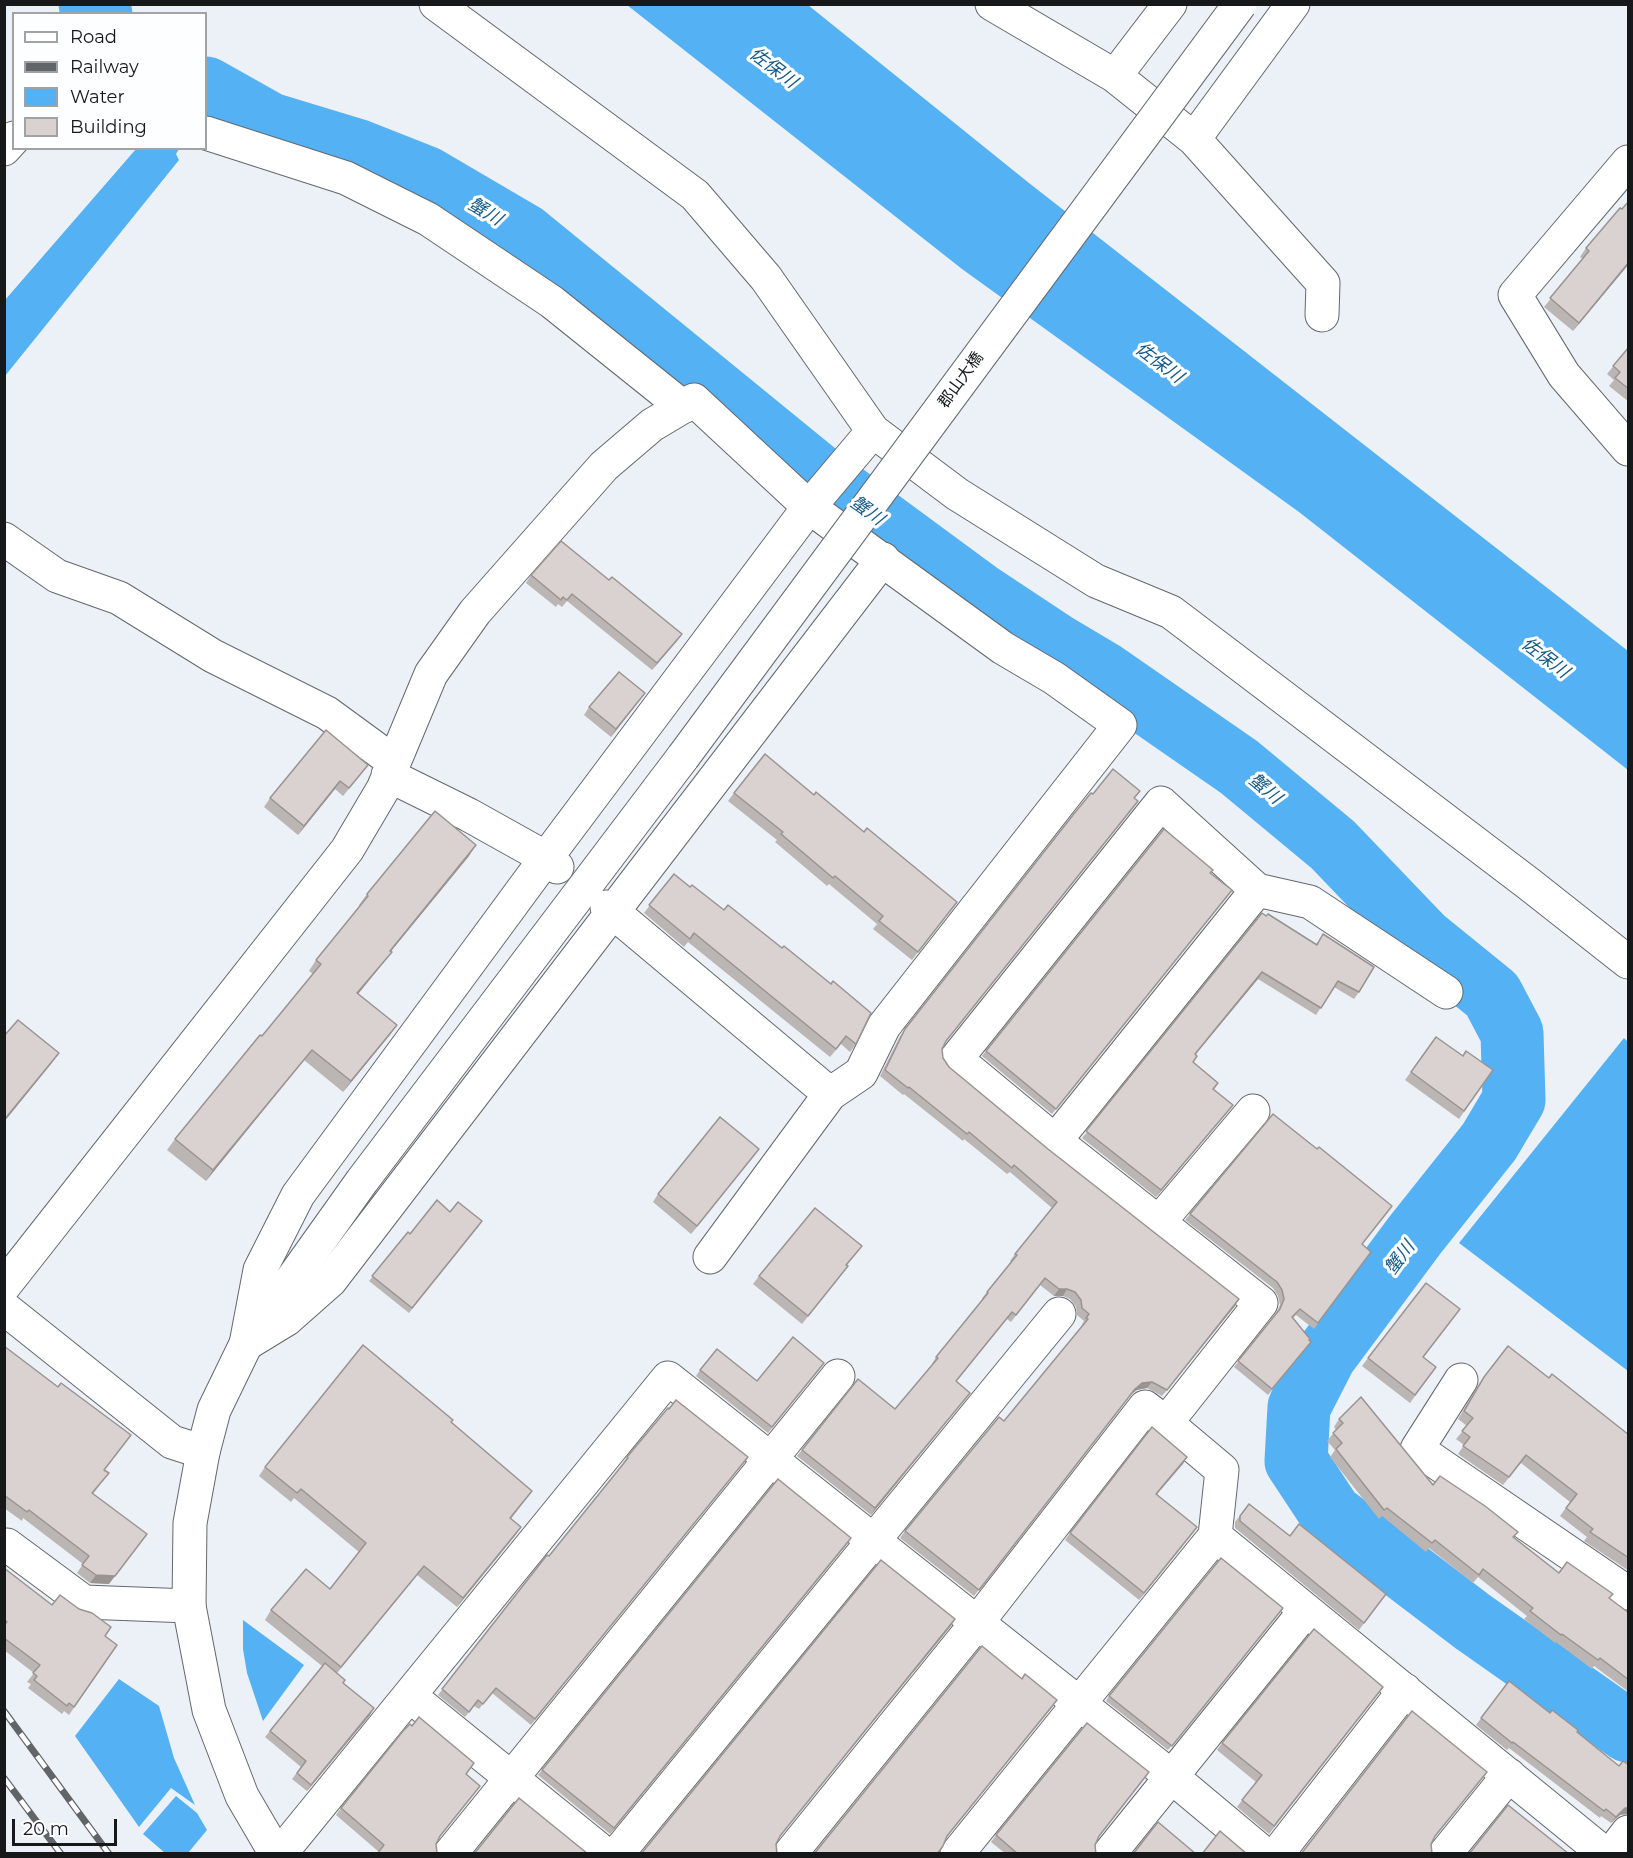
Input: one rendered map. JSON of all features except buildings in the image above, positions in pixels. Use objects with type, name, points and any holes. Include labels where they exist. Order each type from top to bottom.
[{"type":"street","points":[[436,4],[695,195],[766,278],[873,431],[957,494],[1096,581],[1171,612],[1629,962]]},
{"type":"street","points":[[993,4],[1115,76],[1194,139],[1323,283],[1322,315]]},
{"type":"street","points":[[1115,76],[1170,4]]},
{"type":"street","name":"郡山大橋","points":[[246,1344],[363,1180],[683,757],[1240,4]]},
{"type":"street","points":[[1194,139],[1293,4]]},
{"type":"street","points":[[207,133],[346,178],[428,219],[552,302],[683,407]]},
{"type":"street","points":[[1629,162],[1515,296],[1564,375],[1629,449]]},
{"type":"street","points":[[4,1286],[347,850],[383,789],[431,674],[476,612],[604,466],[652,425],[694,400],[809,507],[1003,648],[1054,678],[1120,725],[884,1026],[861,1073],[830,1094],[710,1257]]},
{"type":"street","points":[[873,431],[809,507],[552,862],[298,1195],[260,1270],[246,1344],[214,1410],[203,1452],[190,1523],[189,1606],[209,1710],[242,1796],[278,1854],[410,1696],[668,1378],[1172,1777],[1264,1854]]},
{"type":"street","points":[[4,539],[57,576],[119,598],[213,656],[327,713],[391,769],[552,862]]},
{"type":"street","points":[[246,1344],[287,1319],[330,1281],[610,910],[883,559]]},
{"type":"street","points":[[1166,1423],[1261,1303],[1055,1141],[956,1059],[1161,803],[1257,890],[1310,902],[1446,992]]},
{"type":"street","points":[[1055,1141],[1257,890]]},
{"type":"street","points":[[610,910],[830,1094]]},
{"type":"street","points":[[1159,1222],[1253,1111]]},
{"type":"street","points":[[4,1308],[172,1442],[203,1452]]},
{"type":"street","points":[[617,1854],[1059,1314]]},
{"type":"street","points":[[450,1854],[838,1377]]},
{"type":"street","points":[[1461,1380],[1417,1449],[1629,1593]]},
{"type":"street","points":[[789,1854],[976,1624],[1145,1407],[1222,1470],[1215,1536],[957,1854]]},
{"type":"street","points":[[1215,1536],[1605,1854]]},
{"type":"street","points":[[7,1545],[84,1602],[189,1606]]},
{"type":"street","points":[[1109,1854],[1306,1610]]},
{"type":"street","points":[[1276,1854],[1405,1690]]},
{"type":"street","points":[[410,1696],[605,1854]]},
{"type":"street","points":[[1445,1854],[1509,1775]]},
{"type":"street","points":[[1611,1854],[1629,1832]]},
{"type":"water","name":"佐保川","points":[[627,5],[808,5],[1029,183],[1628,651],[1628,770],[1299,512],[962,269]]},
{"type":"water","points":[[135,150],[178,150],[176,154],[179,160],[5,376],[5,300]]},
{"type":"water","points":[[1624,1038],[1628,1042],[1628,1371],[1459,1243]]},
{"type":"water","points":[[243,1620],[304,1665],[263,1721],[247,1673],[243,1649]]},
{"type":"water","points":[[119,1679],[159,1706],[174,1758],[195,1805],[171,1788],[139,1827],[75,1736]]},
{"type":"water","points":[[176,1796],[197,1813],[207,1830],[188,1853],[165,1853],[143,1834]]},
{"type":"waterway","name":"蟹川","points":[[90,4],[99,12]]},
{"type":"waterway","name":"蟹川","points":[[207,89],[270,124],[359,151],[425,177],[524,235],[818,475],[981,595],[1102,672],[1239,767],[1333,845],[1423,939],[1492,995],[1512,1033],[1514,1100],[1489,1142],[1415,1235],[1325,1356],[1299,1407],[1296,1461],[1331,1514],[1473,1622],[1628,1731]]},
{"type":"railway","points":[[4,1711],[109,1854]]},
{"type":"railway","points":[[4,1778],[61,1854]]}]
